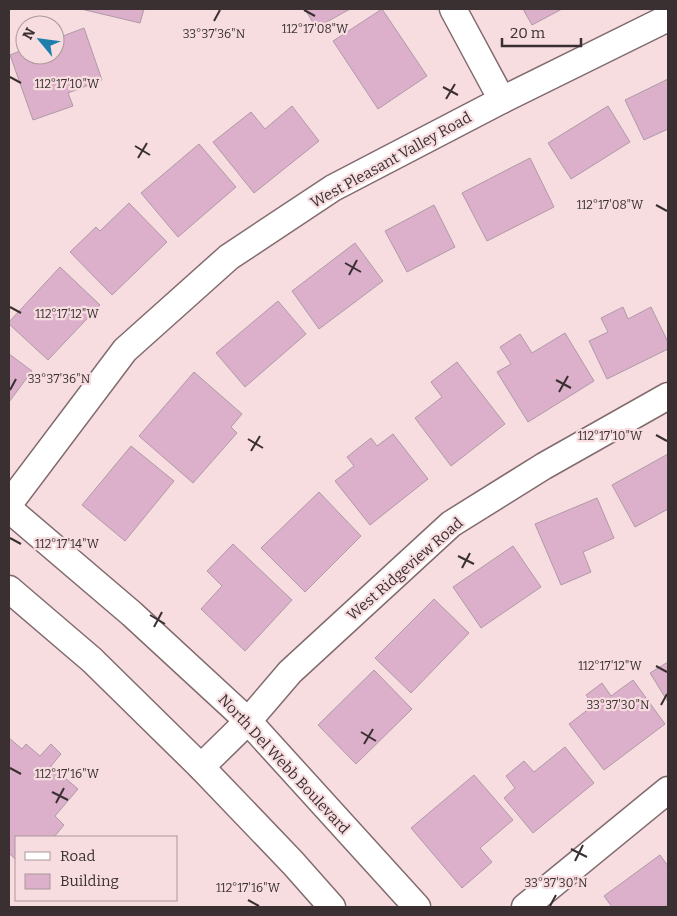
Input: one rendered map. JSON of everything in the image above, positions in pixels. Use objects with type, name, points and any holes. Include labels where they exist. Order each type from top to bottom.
[{"type":"street","points":[[452,9],[502,100]]},
{"type":"street","name":"West Pleasant Valley Road","points":[[9,504],[126,350],[229,257],[332,188],[502,100],[668,18]]},
{"type":"street","name":"West Ridgeview Road","points":[[201,767],[248,720],[290,672],[451,524],[544,466],[668,396]]},
{"type":"street","name":"North Del Webb Boulevard","points":[[9,509],[132,614],[248,720],[417,907]]},
{"type":"street","points":[[9,589],[92,660],[201,767],[293,863],[332,907]]},
{"type":"street","points":[[525,907],[668,790]]},
{"type":"building","points":[[81,9],[144,9],[140,23]]},
{"type":"building","points":[[305,9],[350,9],[316,28]]},
{"type":"building","points":[[382,9],[427,76],[378,109],[333,41]]},
{"type":"building","points":[[523,9],[562,9],[532,25]]},
{"type":"building","points":[[84,28],[102,80],[68,93],[73,106],[33,120],[10,55],[15,53],[15,65],[65,65],[65,35]]},
{"type":"building","points":[[668,79],[668,129],[644,140],[625,100]]},
{"type":"building","points":[[292,106],[319,141],[254,193],[213,142],[251,112],[265,129]]},
{"type":"building","points":[[608,106],[630,142],[571,179],[548,143]]},
{"type":"building","points":[[199,144],[236,187],[178,237],[141,193]]},
{"type":"building","points":[[530,158],[554,207],[487,241],[462,193]]},
{"type":"building","points":[[129,203],[167,242],[112,295],[70,252],[96,227],[100,231]]},
{"type":"building","points":[[434,205],[455,247],[407,272],[385,231]]},
{"type":"building","points":[[355,243],[383,281],[319,329],[292,291]]},
{"type":"building","points":[[60,267],[100,305],[48,360],[9,322]]},
{"type":"building","points":[[278,301],[306,334],[245,387],[216,353]]},
{"type":"building","points":[[623,307],[628,319],[651,307],[668,342],[668,349],[607,379],[589,341],[608,332],[601,318]]},
{"type":"building","points":[[565,333],[594,381],[528,422],[497,372],[511,364],[500,347],[520,334],[532,353]]},
{"type":"building","points":[[9,354],[32,371],[9,402]]},
{"type":"building","points":[[457,362],[505,424],[451,466],[415,418],[442,397],[431,382]]},
{"type":"building","points":[[194,372],[242,414],[231,427],[237,433],[193,483],[139,436]]},
{"type":"building","points":[[393,434],[428,479],[370,525],[335,481],[354,466],[347,457],[371,438],[377,446]]},
{"type":"building","points":[[131,446],[174,481],[125,541],[82,505]]},
{"type":"building","points":[[668,454],[668,509],[635,527],[612,485]]},
{"type":"building","points":[[319,492],[361,536],[305,592],[261,548]]},
{"type":"building","points":[[597,498],[614,538],[583,552],[591,572],[561,585],[535,524]]},
{"type":"building","points":[[233,544],[292,600],[245,651],[201,609],[222,586],[207,571]]},
{"type":"building","points":[[513,546],[541,587],[481,628],[453,587]]},
{"type":"building","points":[[434,599],[469,633],[411,693],[375,658]]},
{"type":"building","points":[[668,662],[668,702],[650,673]]},
{"type":"building","points":[[374,670],[412,709],[356,764],[318,725]]},
{"type":"building","points":[[633,680],[665,724],[604,770],[569,724],[594,705],[586,695],[602,683],[611,696]]},
{"type":"building","points":[[9,738],[22,749],[26,744],[40,756],[51,744],[61,754],[51,766],[78,789],[55,816],[64,825],[55,836],[15,836],[15,859],[9,853]]},
{"type":"building","points":[[565,747],[594,783],[533,833],[504,798],[515,788],[506,776],[524,761],[534,772]]},
{"type":"building","points":[[474,775],[513,820],[480,848],[492,862],[462,888],[411,828]]},
{"type":"building","points":[[660,855],[668,866],[668,904],[664,907],[612,907],[604,896]]}]
